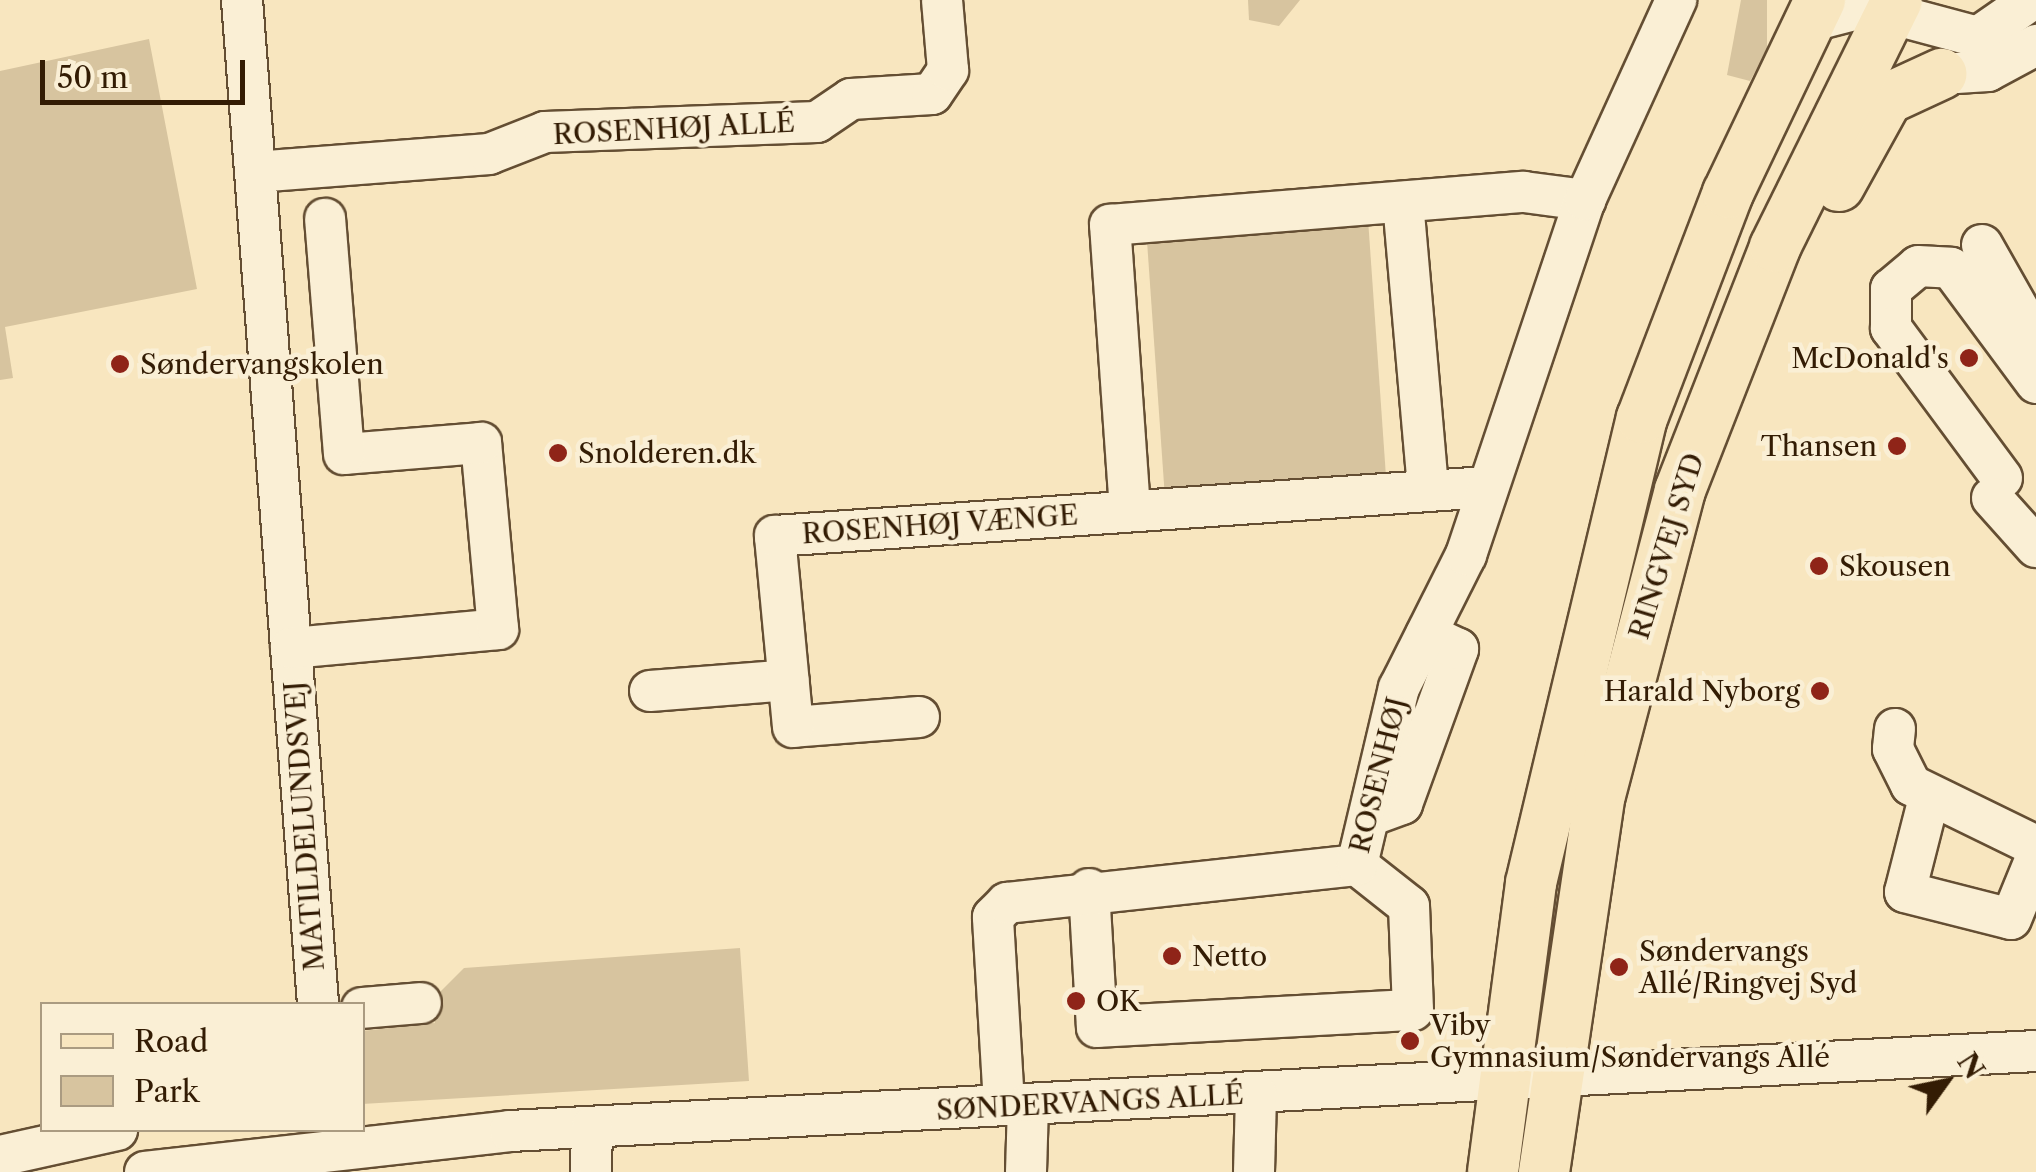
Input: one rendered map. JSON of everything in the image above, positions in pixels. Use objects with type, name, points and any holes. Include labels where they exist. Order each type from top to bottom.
[{"type":"main road","points":[[1861,12],[1941,74]]},
{"type":"main road","name":"RINGVEJ SYD","points":[[1544,1172],[1600,795],[1680,490],[1861,12]]},
{"type":"main road","name":"RINGVEJ SYD","points":[[1493,1172],[1503,1077],[1557,751],[1642,418],[1728,194],[1861,12]]},
{"type":"main road","points":[[1680,490],[1760,354],[1883,104],[1906,84],[1941,74]]},
{"type":"street","name":"MATILDELUNDSVEJ","points":[[242,0],[318,1002]]},
{"type":"street","name":"ROSENHØJ ALLÉ","points":[[255,172],[489,154],[545,132],[797,124],[851,99],[932,94],[948,70],[942,0]]},
{"type":"street","name":"ROSENHØJ","points":[[1016,1104],[993,918],[1032,893],[1358,865],[1399,688],[1466,555],[1585,200],[1676,0]]},
{"type":"street","points":[[1861,12],[1978,37],[2031,0]]},
{"type":"street","points":[[1941,74],[1988,71],[2036,44]]},
{"type":"street","points":[[1130,510],[1110,225],[1524,192],[1585,200]]},
{"type":"street","points":[[1403,202],[1428,486]]},
{"type":"street","name":"MATILDELUNDSVEJ","points":[[291,648],[498,629],[482,442],[344,454],[324,218]]},
{"type":"street","points":[[1971,262],[1918,266],[1891,290],[1891,328],[2036,547]]},
{"type":"street","points":[[1971,262],[2036,340]]},
{"type":"street","points":[[1971,262],[2036,383]]},
{"type":"street","name":"ROSENHØJ VÆNGE","points":[[918,717],[793,727],[775,536],[1428,486],[1486,488]]},
{"type":"street","points":[[650,691],[789,680]]},
{"type":"street","points":[[1895,729],[1900,768],[1929,798],[2036,846]]},
{"type":"street","points":[[1929,798],[1905,892],[2011,919],[2036,858]]},
{"type":"street","points":[[1089,889],[1097,1027],[1414,1010],[1409,906],[1358,865]]},
{"type":"street","points":[[365,1008],[421,1003]]},
{"type":"street","name":"SØNDERVANGS ALLÉ","points":[[145,1172],[210,1145],[2036,1051]]},
{"type":"street","points":[[1254,1172],[1256,1094]]},
{"type":"street","points":[[1016,1104],[1026,1172]]},
{"type":"street","points":[[590,1172],[592,1126]]},
{"type":"street","points":[[0,1156],[108,1132]]},
{"type":"green space","points":[[1248,0],[1300,0],[1279,26],[1249,20]]},
{"type":"green space","points":[[1741,0],[1767,0],[1767,49],[1750,81],[1727,75]]},
{"type":"green space","points":[[149,39],[197,289],[5,327],[13,378],[0,380],[0,71]]},
{"type":"green space","points":[[1368,219],[1386,473],[1164,489],[1147,234]]},
{"type":"green space","points":[[740,948],[749,1081],[365,1104],[365,1031],[435,1023],[436,996],[464,968]]},
{"type":"place","name":"McDonald's","points":[[1969,358]]},
{"type":"place","name":"Søndervangskolen","points":[[120,364]]},
{"type":"place","name":"Thansen","points":[[1897,446]]},
{"type":"place","name":"Snolderen.dk","points":[[558,453]]},
{"type":"place","name":"Skousen","points":[[1819,566]]},
{"type":"place","name":"Harald Nyborg","points":[[1820,691]]},
{"type":"place","name":"Netto","points":[[1172,956]]},
{"type":"place","name":"Søndervangs Allé/Ringvej Syd","points":[[1619,967]]},
{"type":"place","name":"OK","points":[[1076,1001]]},
{"type":"place","name":"Viby Gymnasium/Søndervangs Allé","points":[[1410,1041]]}]
